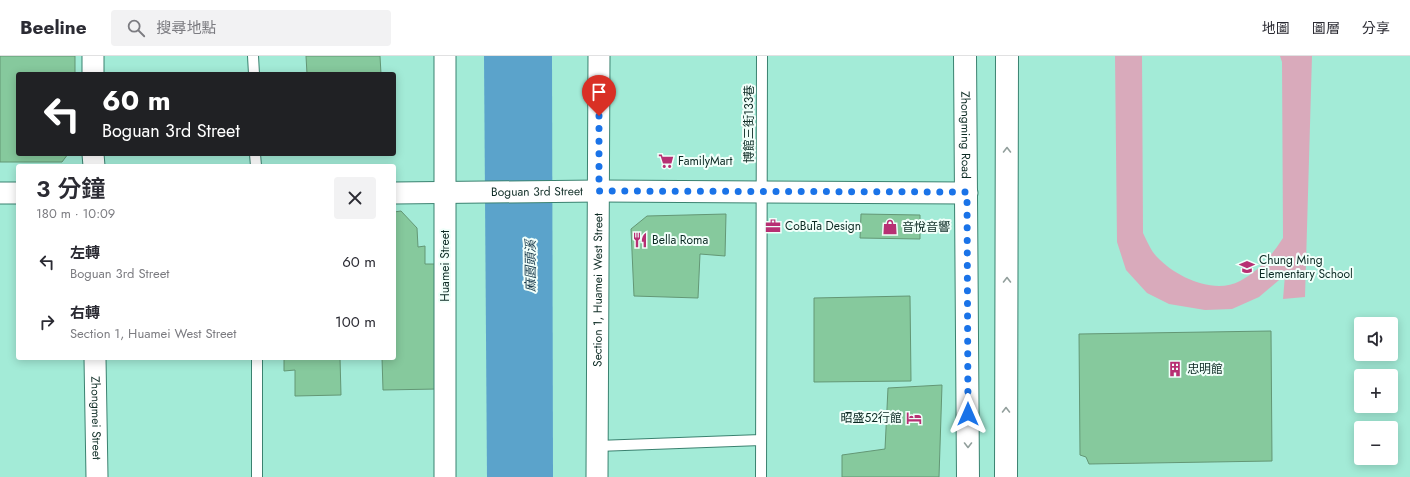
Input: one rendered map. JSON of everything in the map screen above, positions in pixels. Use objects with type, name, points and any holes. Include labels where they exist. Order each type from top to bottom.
[{"type":"main road","name":"Zhongming Road","points":[[966,56],[968,477]]},
{"type":"main road","points":[[1006,477],[1007,56]]},
{"type":"street","points":[[93,56],[93,72]]},
{"type":"street","name":"Huamei Street","points":[[445,56],[452,193],[445,477]]},
{"type":"street","name":"Section 1, Huamei West Street","points":[[597,477],[592,191],[599,56]]},
{"type":"street","name":"Boguan 3rd Street","points":[[396,193],[592,191],[967,192]]},
{"type":"street","points":[[0,193],[16,193]]},
{"type":"street","name":"Zhongmei Street","points":[[95,360],[97,477]]},
{"type":"lane","points":[[254,56],[254,72]]},
{"type":"lane","name":"博館三街133巷","points":[[761,477],[762,56]]},
{"type":"lane","points":[[257,360],[257,477]]},
{"type":"lane","points":[[597,446],[761,440]]},
{"type":"shaded area","points":[[1115,56],[1142,56],[1143,233],[1155,255],[1174,271],[1196,282],[1219,286],[1230,285],[1247,277],[1270,256],[1283,238],[1282,62],[1280,56],[1312,56],[1305,297],[1283,299],[1285,275],[1259,297],[1232,309],[1205,310],[1169,304],[1147,293],[1126,270],[1117,242]]},
{"type":"water","name":"麻園頭溪","points":[[484,56],[552,56],[553,477],[487,477]]},
{"type":"building","points":[[0,56],[75,56],[75,72],[16,72],[16,156],[66,156],[62,162],[0,162]]},
{"type":"building","points":[[306,56],[380,56],[381,72],[307,72]]},
{"type":"building","points":[[401,211],[417,228],[418,247],[425,246],[425,264],[435,264],[438,389],[383,390],[382,360],[396,360],[396,212]]},
{"type":"building","points":[[726,214],[725,256],[700,254],[698,298],[634,296],[631,229],[647,216]]},
{"type":"building","name":"音悅音響","points":[[861,214],[920,215],[920,239],[860,238]]},
{"type":"building","points":[[910,296],[911,381],[814,382],[814,298]]},
{"type":"building","name":"忠明館","points":[[1271,331],[1272,461],[1089,464],[1086,457],[1080,455],[1079,334]]},
{"type":"building","points":[[284,360],[340,360],[341,395],[295,396],[295,370],[284,371]]},
{"type":"building","name":"昭盛52行館","points":[[942,385],[939,477],[842,477],[842,455],[885,449],[888,388]]},
{"type":"place","name":"FamilyMart","points":[[666,161]]},
{"type":"place","name":"CoBuTa Design","points":[[773,226]]},
{"type":"place","name":"音悅音響","points":[[890,227]]},
{"type":"place","name":"Bella Roma","points":[[640,240]]},
{"type":"place","name":"Chung Ming Elementary School","points":[[1247,267]]},
{"type":"place","name":"忠明館","points":[[1175,369]]},
{"type":"place","name":"昭盛52行館","points":[[914,418]]},
{"type":"route","points":[[599,116],[599,191],[967,192],[968,414]]}]
